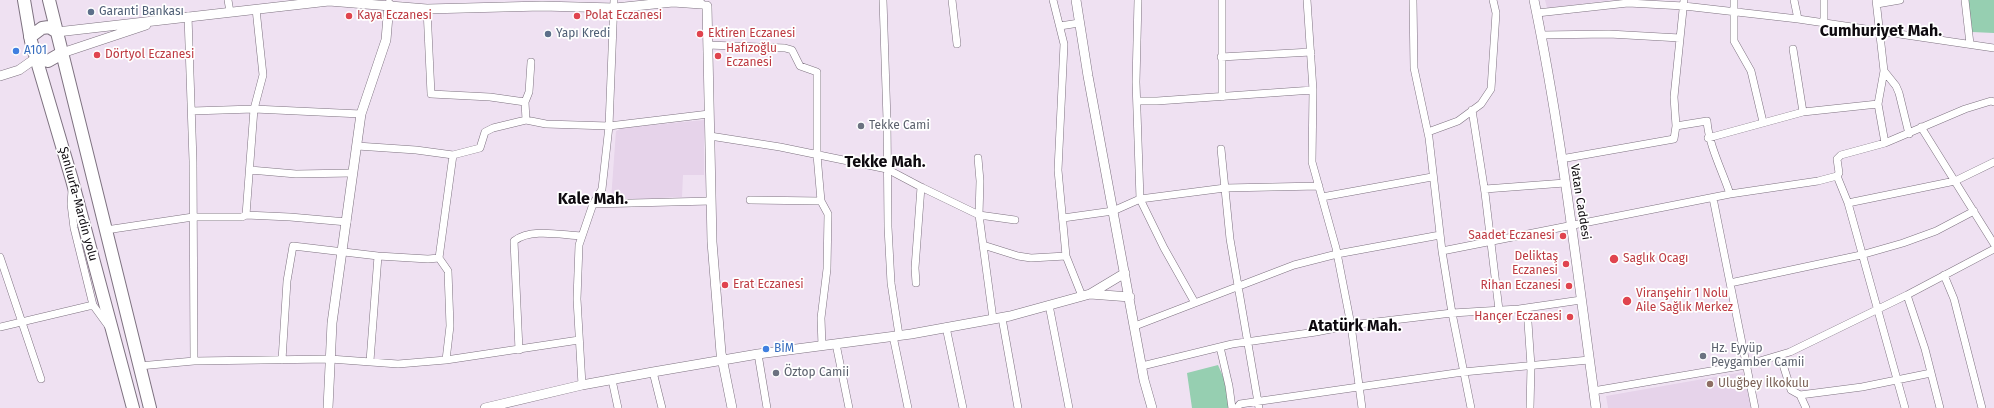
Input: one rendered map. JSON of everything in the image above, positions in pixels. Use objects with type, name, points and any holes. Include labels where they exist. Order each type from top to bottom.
[{"type":"highway","name":"Şanlıurfa-Mardin yolu","points":[[24,0],[30,37],[72,180],[133,408]]},
{"type":"highway","points":[[48,0],[150,408]]},
{"type":"highway","points":[[30,37],[42,28],[49,27],[57,32]]},
{"type":"highway","points":[[36,58],[48,61],[62,53]]},
{"type":"street","points":[[228,0],[230,12]]},
{"type":"street","points":[[883,0],[888,226],[891,283],[896,336],[908,408]]},
{"type":"street","points":[[952,0],[957,44]]},
{"type":"street","points":[[1053,0],[1064,44],[1058,170],[1066,256],[1086,295]]},
{"type":"street","points":[[1076,0],[1124,273],[1130,297],[1142,366],[1152,408]]},
{"type":"street","points":[[1138,0],[1137,138],[1140,199],[1164,248],[1195,303]]},
{"type":"street","points":[[1222,0],[1222,97]]},
{"type":"street","points":[[1307,0],[1313,90],[1312,162],[1337,254],[1351,325],[1362,408]]},
{"type":"street","points":[[1413,0],[1414,68],[1428,132],[1432,177],[1442,252],[1452,313],[1471,408]]},
{"type":"street","points":[[1428,132],[1458,121],[1481,104],[1491,89],[1496,13],[1493,0]]},
{"type":"street","name":"Vatan Caddesi","points":[[1534,0],[1572,227],[1588,360],[1596,408]]},
{"type":"street","points":[[1734,0],[1734,41],[1751,71],[1763,122]]},
{"type":"street","points":[[1794,0],[1798,20]]},
{"type":"street","points":[[1824,0],[1824,24]]},
{"type":"street","points":[[1885,143],[1878,104],[1884,71],[1876,2],[1900,0]]},
{"type":"street","points":[[1965,0],[1970,44]]},
{"type":"street","points":[[57,32],[256,9],[302,2],[389,2],[427,9],[542,3],[615,4],[677,1],[705,3],[708,45],[712,242],[723,361],[732,408]]},
{"type":"street","points":[[1537,13],[1628,1],[1684,3],[1734,13],[1880,31],[1994,48]]},
{"type":"street","points":[[328,408],[332,323],[352,173],[361,114],[386,40],[389,2]]},
{"type":"street","points":[[1561,159],[1674,139],[1676,126],[1674,97],[1684,3]]},
{"type":"street","points":[[582,385],[577,298],[579,245],[593,204],[602,189],[609,126],[615,4]]},
{"type":"street","points":[[246,215],[254,109],[263,75],[256,9]]},
{"type":"street","points":[[427,9],[431,94],[490,97],[525,102]]},
{"type":"street","points":[[188,16],[192,111],[194,361]]},
{"type":"street","points":[[62,53],[164,19]]},
{"type":"street","points":[[1060,26],[1079,23]]},
{"type":"street","points":[[1541,35],[1609,34],[1680,38]]},
{"type":"street","points":[[708,45],[786,48],[792,50],[800,66],[817,72],[817,155],[821,201],[828,214],[827,269],[821,318],[822,346]]},
{"type":"street","points":[[1793,49],[1803,112]]},
{"type":"street","points":[[1222,57],[1311,52]]},
{"type":"street","points":[[0,76],[19,70],[36,58]]},
{"type":"street","points":[[526,120],[525,102],[529,92],[530,62]]},
{"type":"street","points":[[1884,71],[1896,86],[1899,93],[1909,134]]},
{"type":"street","points":[[1137,101],[1157,102],[1313,90]]},
{"type":"street","points":[[1905,408],[1861,255],[1848,203],[1837,176],[1839,173],[1838,159],[1841,155],[1885,143],[1909,134],[1921,127],[1965,109],[1991,101],[1994,102]]},
{"type":"street","points":[[1708,138],[1803,112],[1878,104]]},
{"type":"street","points":[[192,111],[254,109],[361,114]]},
{"type":"street","points":[[1472,110],[1484,189],[1499,310]]},
{"type":"street","points":[[357,146],[416,150],[453,155],[480,148],[485,132],[493,128],[526,120],[546,124],[609,126],[710,114]]},
{"type":"street","points":[[1676,126],[1707,121],[1708,138],[1720,164],[1730,194]]},
{"type":"street","points":[[1921,127],[1994,244]]},
{"type":"street","points":[[710,136],[887,169],[979,215],[1015,220]]},
{"type":"street","points":[[1221,149],[1224,188],[1237,287],[1259,405]]},
{"type":"street","points":[[446,360],[450,326],[448,271],[439,258],[453,155]]},
{"type":"street","points":[[978,158],[980,181],[979,215],[993,319]]},
{"type":"street","points":[[1848,203],[1956,181],[1994,162]]},
{"type":"street","points":[[250,170],[296,174],[352,173]]},
{"type":"street","points":[[1442,252],[1730,194],[1818,181],[1837,176]]},
{"type":"street","points":[[1322,197],[1432,177]]},
{"type":"street","points":[[72,180],[71,204],[74,228],[93,304],[112,331]]},
{"type":"street","points":[[1484,189],[1565,183]]},
{"type":"street","points":[[1063,218],[1113,211],[1140,199],[1224,188],[1319,186]]},
{"type":"street","points":[[916,283],[915,268],[921,187]]},
{"type":"street","points":[[1712,198],[1755,408]]},
{"type":"street","points":[[750,200],[821,201]]},
{"type":"street","points":[[593,204],[711,201]]},
{"type":"street","points":[[1730,283],[1861,255],[1920,238],[1974,211]]},
{"type":"street","points":[[106,230],[193,217],[242,217],[246,215],[346,222]]},
{"type":"street","points":[[519,350],[514,241],[538,233],[581,236]]},
{"type":"street","points":[[1135,326],[1294,265],[1337,254],[1440,235]]},
{"type":"street","points":[[983,245],[1018,256],[1031,258],[1066,256]]},
{"type":"street","points":[[282,360],[287,281],[293,246],[378,256],[428,259],[439,258]]},
{"type":"street","points":[[1593,391],[1746,365],[1790,352],[1907,295],[1994,249]]},
{"type":"street","points":[[370,361],[378,256]]},
{"type":"street","points":[[0,257],[41,379]]},
{"type":"street","points":[[485,408],[582,385],[653,372],[758,354],[896,336],[1002,318],[1086,295],[1124,273]]},
{"type":"street","points":[[1944,275],[1954,299],[1982,408]]},
{"type":"street","points":[[1086,295],[1130,297]]},
{"type":"street","points":[[1907,295],[1940,408]]},
{"type":"street","points":[[1142,366],[1220,347],[1351,325],[1452,313],[1527,308],[1581,300]]},
{"type":"street","points":[[0,327],[93,304]]},
{"type":"street","points":[[1050,305],[1069,408]]},
{"type":"street","points":[[1527,308],[1531,366],[1530,408]]},
{"type":"street","points":[[1002,318],[1018,408]]},
{"type":"street","points":[[946,328],[963,408]]},
{"type":"street","points":[[139,366],[194,361],[282,360],[370,361],[398,364],[446,360],[579,340]]},
{"type":"street","points":[[836,344],[849,408]]},
{"type":"street","points":[[1220,347],[1229,386],[1232,408]]},
{"type":"street","points":[[758,354],[767,408]]},
{"type":"street","points":[[1780,355],[1791,390],[1800,395],[1806,408]]},
{"type":"street","points":[[1237,408],[1240,404],[1259,405],[1360,386],[1463,372],[1588,360]]},
{"type":"street","points":[[653,372],[662,408]]},
{"type":"street","points":[[1800,395],[1862,387],[1931,373]]},
{"type":"street","points":[[612,380],[618,408]]},
{"type":"shaded area","points":[[1545,0],[1614,0],[1547,8]]},
{"type":"shaded area","points":[[704,120],[704,175],[683,175],[682,197],[611,200],[616,131],[622,128]]},
{"type":"shaded area","name":"Uluğbey İlkokulu","points":[[1743,372],[1751,408],[1608,408],[1606,396]]},
{"type":"green space","points":[[1968,0],[1994,0],[1994,33],[1972,32]]},
{"type":"green space","points":[[1218,365],[1228,388],[1229,408],[1192,408],[1187,373]]},
{"type":"place","name":"Garanti Bankası","points":[[91,12]]},
{"type":"place","name":"Kaya Eczanesi","points":[[349,16]]},
{"type":"place","name":"Polat Eczanesi","points":[[577,16]]},
{"type":"place","name":"Yapı Kredi","points":[[548,34]]},
{"type":"place","name":"Ektiren Eczanesi","points":[[700,34]]},
{"type":"place","name":"A101","points":[[16,51]]},
{"type":"place","name":"Dörtyol Eczanesi","points":[[97,55]]},
{"type":"place","name":"Hafızoğlu Eczanesi","points":[[718,56]]},
{"type":"place","name":"Tekke Cami","points":[[861,126]]},
{"type":"place","name":"Saadet Eczanesi","points":[[1563,236]]},
{"type":"place","name":"Saglık Ocagı","points":[[1614,259]]},
{"type":"place","name":"Deliktaş Eczanesi","points":[[1566,264]]},
{"type":"place","name":"Erat Eczanesi","points":[[725,285]]},
{"type":"place","name":"Rihan Eczanesi","points":[[1569,286]]},
{"type":"place","name":"Viranşehir 1 Nolu Aile Sağlık Merkez","points":[[1627,301]]},
{"type":"place","name":"Hançer Eczanesi","points":[[1570,317]]},
{"type":"place","name":"BİM","points":[[766,349]]},
{"type":"place","name":"Hz. Eyyüp Peygamber Camii","points":[[1703,356]]},
{"type":"place","name":"Öztop Camii","points":[[776,373]]},
{"type":"place","name":"Uluğbey İlkokulu","points":[[1710,384]]},
{"type":"district","name":"Cumhuriyet Mah.","points":[[1881,32]]},
{"type":"district","name":"Tekke Mah.","points":[[885,163]]},
{"type":"district","name":"Kale Mah.","points":[[593,200]]},
{"type":"district","name":"Atatürk Mah.","points":[[1355,327]]}]
